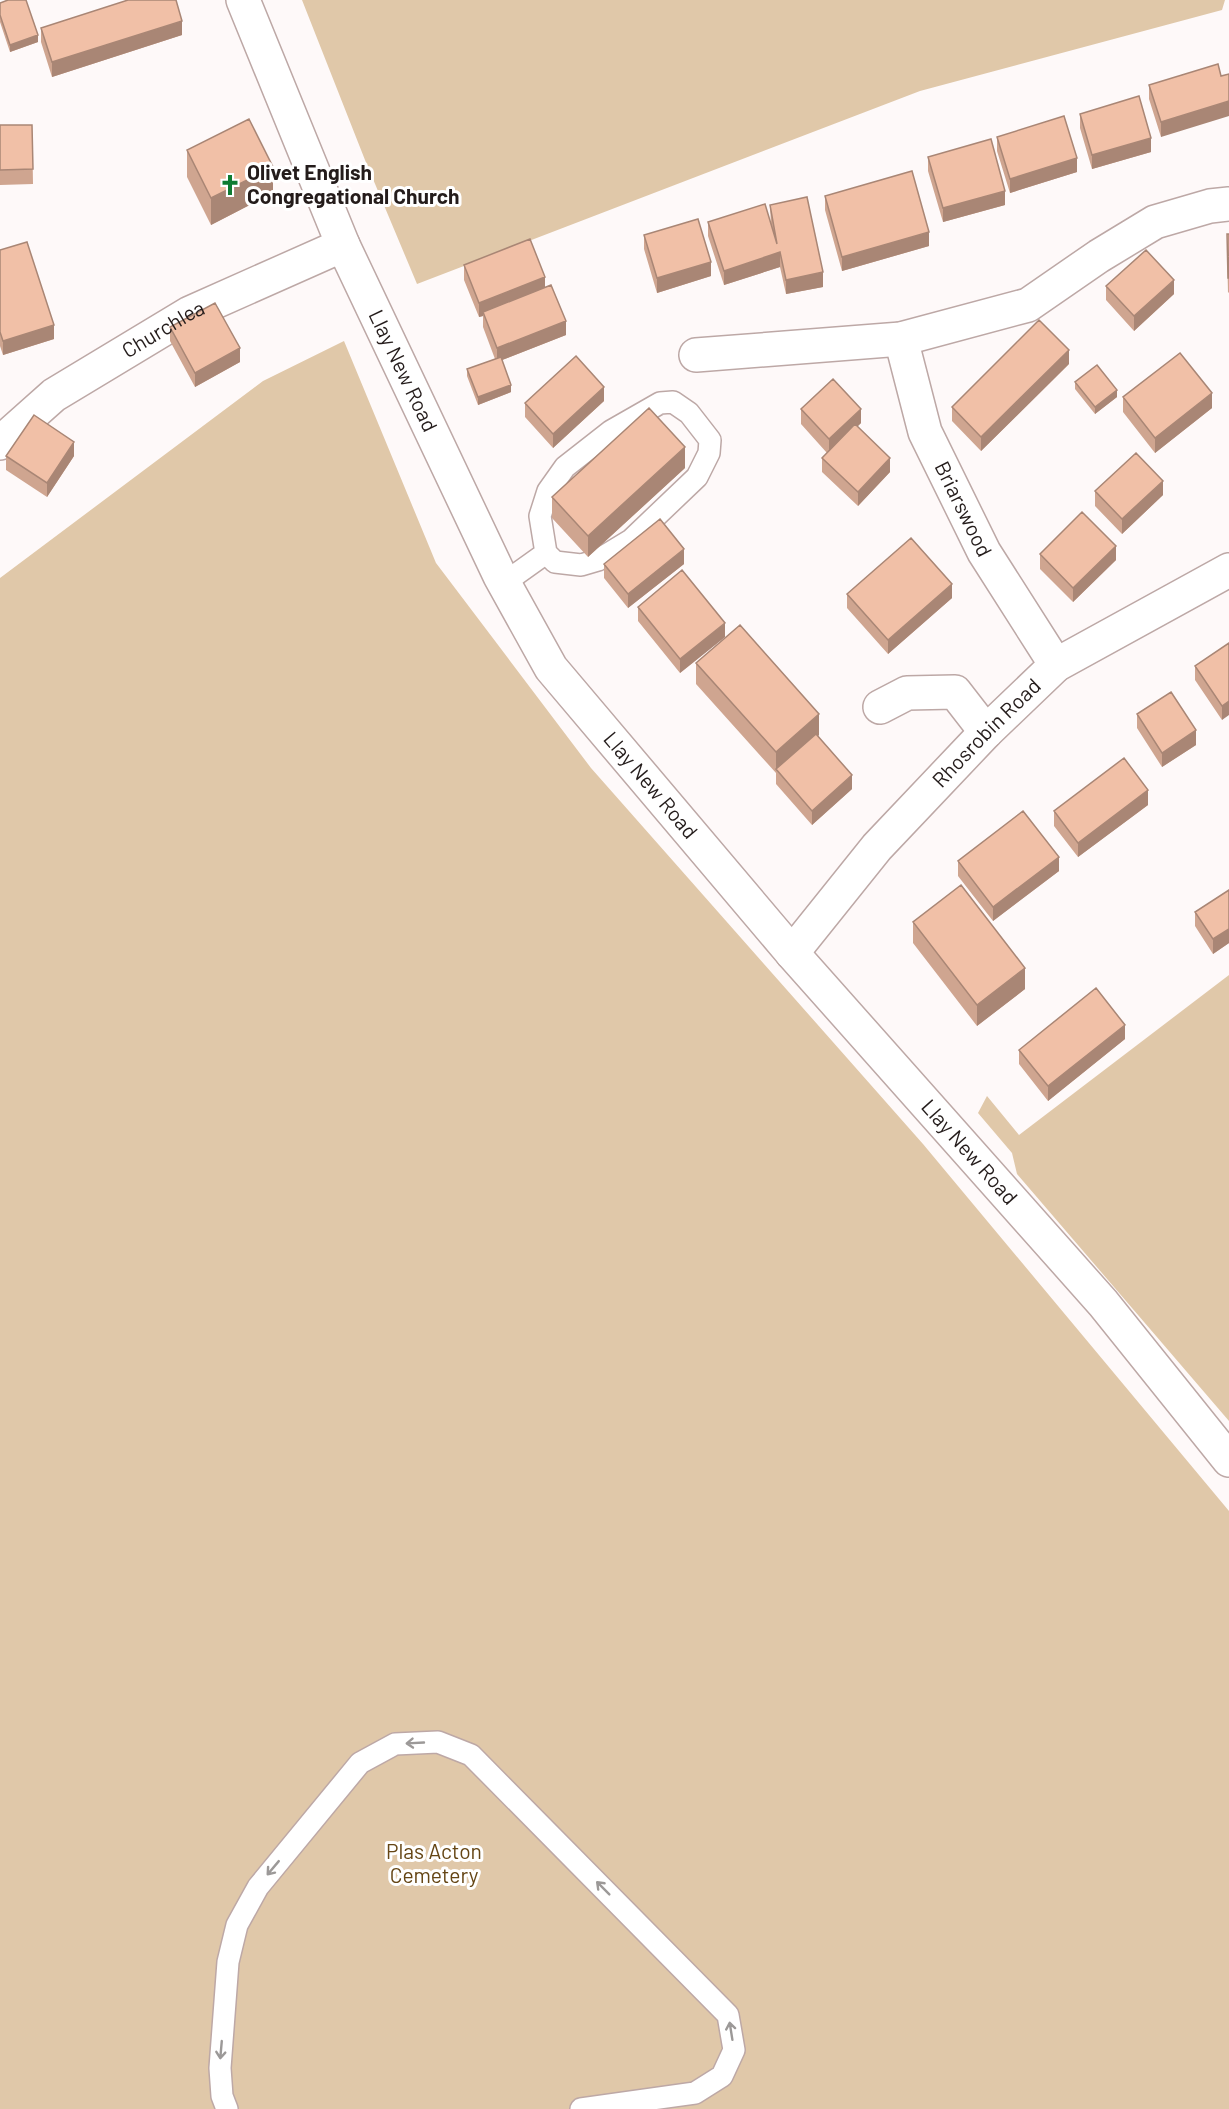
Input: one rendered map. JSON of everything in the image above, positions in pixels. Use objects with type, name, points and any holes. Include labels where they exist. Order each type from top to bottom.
[{"type":"street","name":"Llay New Road","points":[[243,0],[343,245],[504,583],[551,668],[792,953],[1103,1303],[1229,1460]]},
{"type":"street","points":[[696,354],[901,339],[1028,305],[1099,256],[1155,222],[1210,206],[1229,204]]},
{"type":"street","name":"Churchlea","points":[[0,443],[54,395],[190,313],[343,245]]},
{"type":"street","name":"Briarswood","points":[[901,339],[925,432],[984,552],[1056,665]]},
{"type":"street","name":"Rhosrobin Road","points":[[792,953],[877,847],[986,732],[1056,665],[1229,570]]},
{"type":"street","points":[[880,707],[908,693],[955,692],[986,732]]},
{"type":"lane","points":[[673,402],[689,413],[710,440],[709,453],[697,477],[631,540],[598,560],[581,565],[555,562],[546,553],[540,516],[548,491],[565,467],[611,431],[660,403],[673,402]]},
{"type":"lane","points":[[504,583],[546,553]]},
{"type":"lane","points":[[227,2109],[222,2096],[220,2068],[228,1962],[237,1925],[258,1887],[360,1763],[394,1744],[438,1742],[471,1755],[728,2015],[734,2050],[722,2076],[695,2093],[581,2109]]},
{"type":"green space","points":[[302,0],[1225,0],[1222,10],[920,91],[417,284]]},
{"type":"green space","name":"Plas Acton Cemetery","points":[[344,341],[436,563],[591,768],[923,1144],[1229,1511],[1229,2109],[0,2109],[0,578],[263,381]]},
{"type":"green space","points":[[1229,975],[1229,1421],[1017,1174],[1012,1153],[978,1113],[987,1096],[1019,1135]]},
{"type":"building","points":[[8,0],[26,0],[38,35],[10,45],[0,15],[0,3]]},
{"type":"building","points":[[128,0],[176,0],[182,21],[52,62],[41,28]]},
{"type":"building","points":[[1218,64],[1221,76],[1229,74],[1229,101],[1161,122],[1149,85]]},
{"type":"building","points":[[1139,96],[1151,138],[1092,155],[1080,114]]},
{"type":"building","points":[[1064,116],[1077,158],[1010,179],[997,137]]},
{"type":"building","points":[[249,119],[273,167],[211,198],[187,150]]},
{"type":"building","points":[[0,125],[32,125],[33,169],[0,170]]},
{"type":"building","points":[[991,139],[1005,191],[943,208],[928,157]]},
{"type":"building","points":[[912,171],[929,232],[842,257],[825,196]]},
{"type":"building","points":[[807,197],[823,272],[786,280],[780,252],[724,271],[708,222],[765,204],[777,244],[770,205]]},
{"type":"building","points":[[698,219],[711,262],[657,278],[644,235]]},
{"type":"building","points":[[1227,234],[1229,234],[1229,278],[1228,278]]},
{"type":"building","points":[[530,239],[545,277],[479,303],[464,265]]},
{"type":"building","points":[[27,242],[54,325],[3,341],[0,332],[0,250]]},
{"type":"building","points":[[1146,250],[1174,280],[1134,316],[1106,286]]},
{"type":"building","points":[[551,285],[566,321],[497,348],[483,312]]},
{"type":"building","points":[[215,303],[240,348],[195,373],[170,327]]},
{"type":"building","points":[[1039,320],[1069,350],[981,437],[952,407]]},
{"type":"building","points":[[1180,353],[1212,393],[1155,438],[1123,397]]},
{"type":"building","points":[[576,356],[604,387],[553,434],[525,403]]},
{"type":"building","points":[[501,357],[511,385],[478,397],[467,369]]},
{"type":"building","points":[[1097,365],[1117,390],[1095,407],[1075,382]]},
{"type":"building","points":[[833,379],[861,409],[829,439],[801,409]]},
{"type":"building","points":[[649,408],[685,447],[588,536],[552,497]]},
{"type":"building","points":[[34,415],[74,442],[47,483],[6,456]]},
{"type":"building","points":[[855,424],[890,458],[858,492],[822,458]]},
{"type":"building","points":[[1136,453],[1163,481],[1122,519],[1095,491]]},
{"type":"building","points":[[1082,512],[1116,546],[1073,588],[1040,554]]},
{"type":"building","points":[[660,519],[684,549],[628,594],[604,564]]},
{"type":"building","points":[[911,538],[952,584],[888,640],[847,594]]},
{"type":"building","points":[[682,570],[725,623],[680,659],[638,607]]},
{"type":"building","points":[[740,625],[819,714],[776,752],[696,663]]},
{"type":"building","points":[[1229,643],[1229,701],[1222,706],[1195,666]]},
{"type":"building","points":[[1171,692],[1196,730],[1162,753],[1137,714]]},
{"type":"building","points":[[816,734],[852,775],[812,811],[776,769]]},
{"type":"building","points":[[1124,758],[1148,790],[1078,843],[1054,811]]},
{"type":"building","points":[[1023,811],[1059,857],[993,907],[958,861]]},
{"type":"building","points":[[961,885],[1025,968],[977,1005],[913,922]]},
{"type":"building","points":[[1229,890],[1229,929],[1213,939],[1195,912]]},
{"type":"building","points":[[1096,988],[1125,1025],[1048,1086],[1019,1050]]},
{"type":"place","name":"Olivet English Congregational Church","points":[[230,185]]}]
